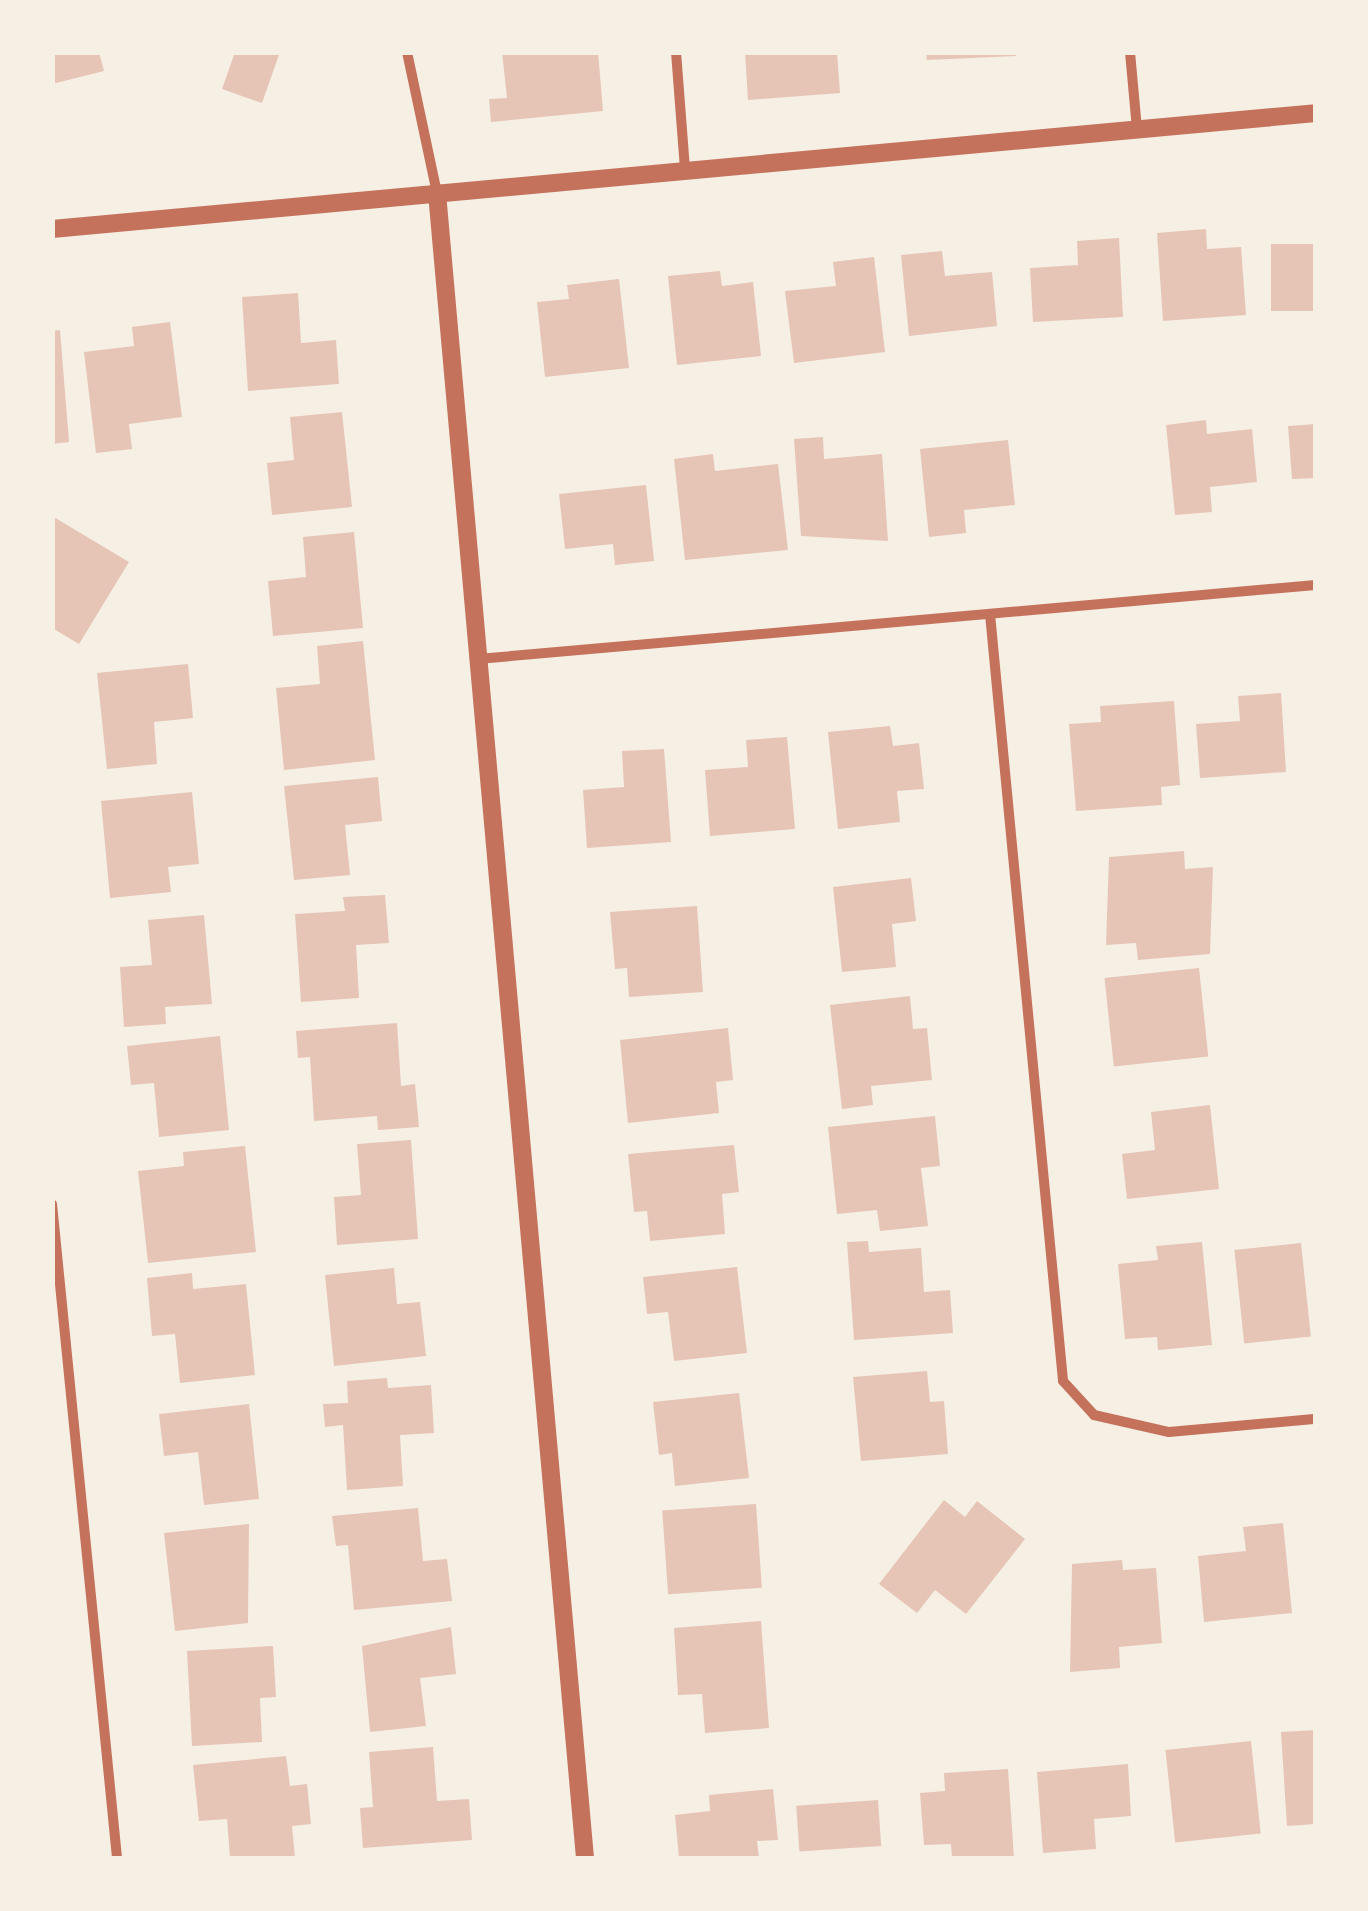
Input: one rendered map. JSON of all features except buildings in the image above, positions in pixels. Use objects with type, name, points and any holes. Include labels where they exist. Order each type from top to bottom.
[{"type":"street","points":[[408,52],[437,193],[585,1858]]},
{"type":"street","points":[[676,52],[685,170]]},
{"type":"street","points":[[1130,52],[1137,129]]},
{"type":"street","points":[[52,229],[1316,113]]},
{"type":"street","points":[[478,659],[1316,585]]},
{"type":"street","points":[[990,614],[1063,1381],[1094,1414],[1169,1432],[1316,1418]]},
{"type":"street","points":[[52,1204],[117,1858]]}]
